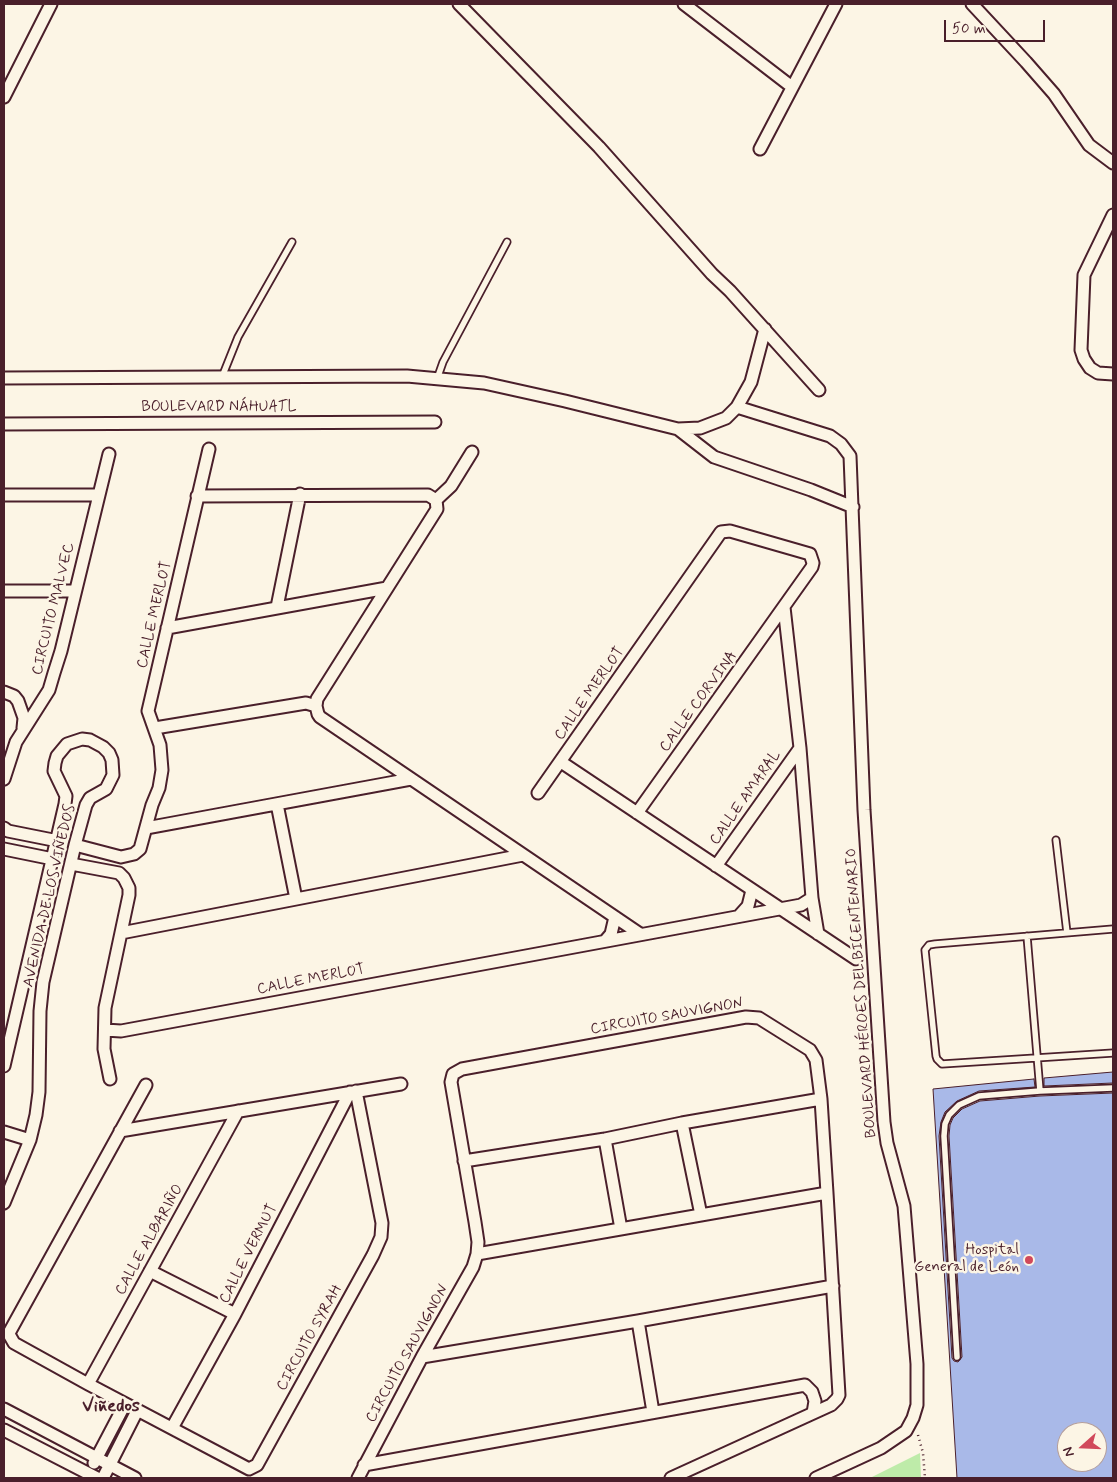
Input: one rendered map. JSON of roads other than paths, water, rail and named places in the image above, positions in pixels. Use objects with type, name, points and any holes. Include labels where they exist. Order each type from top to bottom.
[{"type":"street","points":[[4,97],[51,4]]},
{"type":"street","points":[[459,4],[599,146],[712,274],[765,329],[819,390]]},
{"type":"street","points":[[684,4],[792,88]]},
{"type":"street","points":[[760,149],[836,4]]},
{"type":"street","points":[[972,4],[1054,94],[1089,145],[1113,163]]},
{"type":"street","points":[[1113,215],[1084,274],[1085,298],[1081,350],[1090,368],[1098,373],[1113,374]]},
{"type":"street","points":[[678,429],[700,428],[726,418],[737,407],[751,382],[765,329]]},
{"type":"street","name":"BOULEVARD NÁHUATL","points":[[4,378],[407,376],[484,383],[516,389],[678,429]]},
{"type":"street","name":"BOULEVARD HÉROES DEL BICENTENARIO","points":[[737,407],[830,436],[842,444],[850,456],[864,810],[884,1122],[887,1142],[904,1206],[918,1384],[917,1405],[906,1431],[881,1448],[816,1478]]},
{"type":"street","name":"BOULEVARD NÁHUATL","points":[[4,424],[435,422]]},
{"type":"street","points":[[678,429],[714,457],[811,490],[853,507]]},
{"type":"street","name":"CALLE MERLOT","points":[[75,845],[121,857],[134,854],[140,849],[159,788],[162,770],[160,745],[148,711],[208,448]]},
{"type":"street","points":[[436,500],[451,486],[472,452]]},
{"type":"street","name":"CIRCUITO MALVEC","points":[[4,779],[12,751],[22,730],[49,690],[61,651],[108,454]]},
{"type":"street","points":[[277,607],[300,494]]},
{"type":"street","points":[[198,496],[300,494],[428,495],[436,500]]},
{"type":"street","points":[[4,495],[98,495]]},
{"type":"street","points":[[436,500],[437,509],[325,684],[317,699],[316,706],[320,717],[640,934]]},
{"type":"street","name":"CALLE MERLOT","points":[[813,558],[806,552],[730,530],[721,532],[561,762],[856,959]]},
{"type":"street","name":"CALLE CORVINA","points":[[637,813],[812,567],[813,558]]},
{"type":"street","points":[[168,628],[387,588]]},
{"type":"street","points":[[4,591],[75,591]]},
{"type":"street","points":[[784,607],[800,748],[812,898],[818,934]]},
{"type":"street","points":[[4,692],[18,700],[24,718],[22,730]]},
{"type":"street","points":[[155,728],[306,703],[316,706]]},
{"type":"street","name":"AVENIDA DE LOS VIÑEDOS","points":[[4,1066],[58,841],[66,796],[54,770],[55,763],[57,756],[67,744],[82,739],[90,740],[103,747],[108,753],[112,760],[113,775],[106,788],[100,794],[90,798],[86,805],[75,845],[43,982],[40,1011],[39,1092],[36,1115],[30,1140],[4,1203]]},
{"type":"street","name":"CALLE AMARAL","points":[[716,866],[800,748]]},
{"type":"street","points":[[538,793],[561,762]]},
{"type":"street","points":[[146,828],[411,779]]},
{"type":"street","points":[[277,804],[296,899]]},
{"type":"street","points":[[4,828],[8,831],[58,841]]},
{"type":"street","points":[[4,849],[54,858]]},
{"type":"street","points":[[121,933],[523,855]]},
{"type":"street","points":[[71,864],[119,874],[127,883],[129,894],[107,996],[104,1049],[110,1078]]},
{"type":"street","points":[[739,916],[748,906],[752,890]]},
{"type":"street","points":[[780,908],[801,905],[812,898]]},
{"type":"street","name":"CALLE MERLOT","points":[[105,1030],[121,1031],[780,908]]},
{"type":"street","points":[[605,941],[611,934],[615,917]]},
{"type":"street","name":"CIRCUITO SAUVIGNON","points":[[358,1478],[472,1267],[477,1254],[478,1242],[451,1082],[453,1074],[457,1071],[746,1017],[764,1019],[813,1053],[816,1060],[821,1098],[828,1193],[839,1395],[834,1403],[671,1478]]},
{"type":"street","points":[[120,1131],[401,1084]]},
{"type":"street","name":"CIRCUITO SYRAH","points":[[146,1085],[10,1333],[11,1340],[88,1384],[249,1469],[257,1465],[381,1237],[382,1223],[353,1092]]},
{"type":"street","name":"CALLE VERMUT","points":[[172,1428],[353,1092]]},
{"type":"street","points":[[464,1161],[605,1139],[821,1098]]},
{"type":"street","name":"CALLE ALBARIÑO","points":[[88,1384],[238,1111]]},
{"type":"street","points":[[682,1123],[701,1215]]},
{"type":"street","points":[[4,1132],[30,1140]]},
{"type":"street","points":[[605,1139],[622,1229]]},
{"type":"street","points":[[477,1254],[828,1193]]},
{"type":"street","points":[[150,1271],[235,1314]]},
{"type":"street","points":[[422,1357],[833,1286]]},
{"type":"street","points":[[638,1321],[653,1412]]},
{"type":"street","points":[[364,1465],[804,1386],[812,1392],[815,1401],[813,1413]]},
{"type":"street","points":[[4,1430],[91,1477],[96,1458],[125,1404]]},
{"type":"street","points":[[4,1409],[135,1478]]},
{"type":"street","points":[[103,1478],[138,1411]]},
{"type":"lane","points":[[222,377],[238,337],[292,242]]},
{"type":"lane","points":[[437,379],[443,362],[507,242]]},
{"type":"lane","points":[[1056,840],[1067,933]]},
{"type":"lane","points":[[1113,929],[935,944],[925,950],[937,1059],[939,1062],[945,1065],[1113,1053]]},
{"type":"lane","points":[[1027,936],[1040,1091]]},
{"type":"lane","points":[[957,1357],[944,1136],[945,1124],[953,1109],[968,1100],[990,1095],[1113,1088]]},
{"type":"place","name":"Hospital General de León","points":[[1029,1260]]},
{"type":"district","name":"Viñedos","points":[[111,1407]]}]
